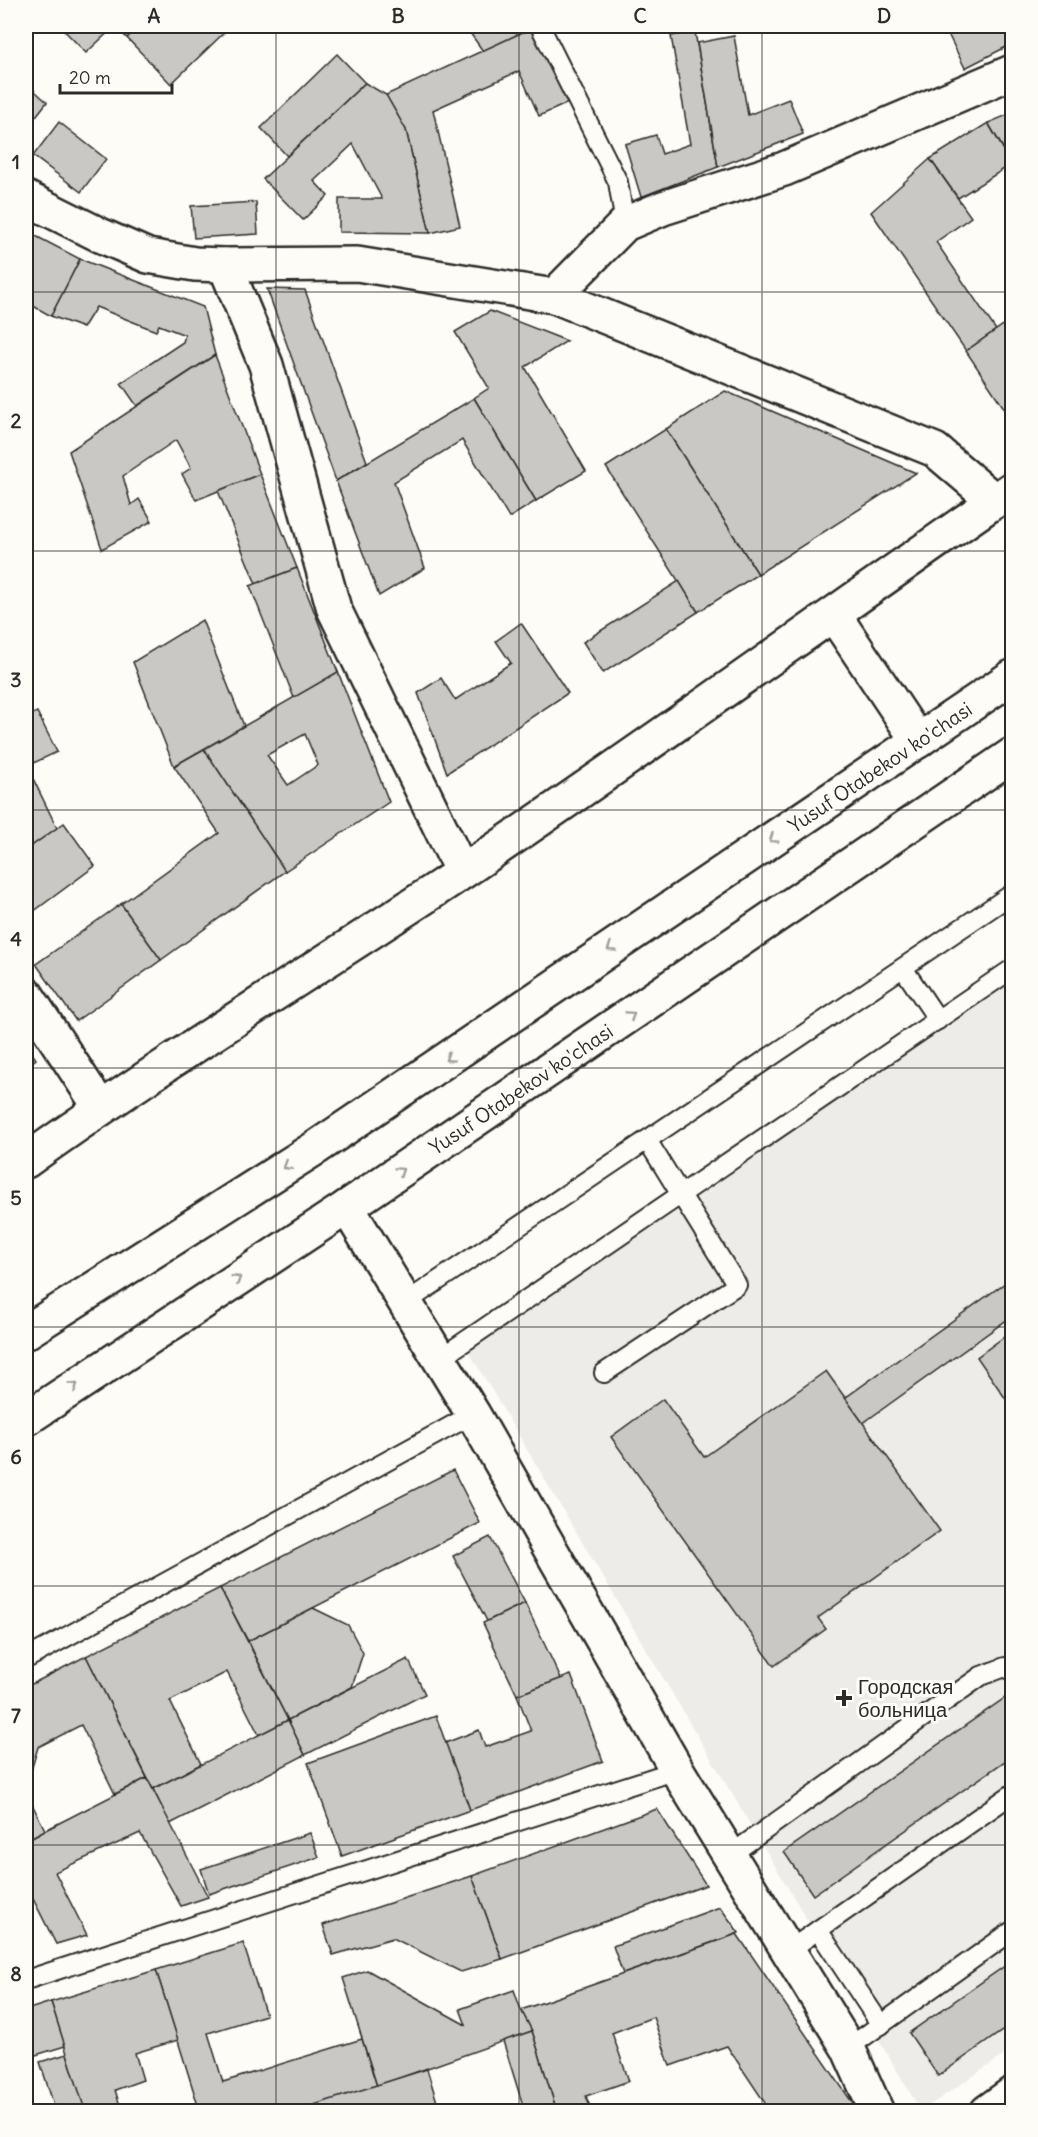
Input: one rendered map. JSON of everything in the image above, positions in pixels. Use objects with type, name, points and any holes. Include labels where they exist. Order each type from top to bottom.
[{"type":"street","points":[[554,296],[625,224],[663,208],[784,169],[1012,72]]},
{"type":"street","points":[[26,198],[148,256],[195,264],[225,266],[357,264],[554,296],[935,450],[1004,495],[462,872],[100,1107],[26,1161]]},
{"type":"street","points":[[225,266],[266,366],[334,609],[462,872]]},
{"type":"street","points":[[834,615],[918,741]]},
{"type":"street","name":"Yusuf Otabekov ko'chasi","points":[[26,1332],[317,1147],[1012,677]]},
{"type":"street","name":"Yusuf Otabekov ko'chasi","points":[[26,1419],[347,1207],[1012,755]]},
{"type":"street","points":[[26,994],[100,1107]]},
{"type":"street","points":[[347,1207],[473,1414],[677,1770],[848,2048],[877,2112]]},
{"type":"street","points":[[987,2112],[1012,2094]]},
{"type":"lane","points":[[540,26],[618,182],[625,224]]},
{"type":"lane","points":[[405,1302],[1012,894]]},
{"type":"lane","points":[[903,968],[938,1020]]},
{"type":"lane","points":[[440,1359],[1012,969]]},
{"type":"lane","points":[[604,1373],[737,1285],[648,1140]]},
{"type":"lane","points":[[26,1659],[473,1414]]},
{"type":"lane","points":[[730,1855],[981,1676],[1005,1667],[1012,1671]]},
{"type":"lane","points":[[26,1980],[677,1770]]},
{"type":"lane","points":[[788,1951],[1012,1794]]},
{"type":"lane","points":[[818,1930],[881,2025]]},
{"type":"lane","points":[[848,2048],[1012,1931]]},
{"type":"shaded area","name":"Городская больница","points":[[1012,971],[1012,2050],[921,2111],[466,1347]]},
{"type":"building","points":[[60,26],[115,26],[86,53]]},
{"type":"building","points":[[114,26],[140,26],[127,38]]},
{"type":"building","points":[[140,26],[231,26],[171,84],[127,38]]},
{"type":"building","points":[[465,26],[532,26],[534,27],[483,51]]},
{"type":"building","points":[[944,26],[1012,26],[1012,44],[965,68]]},
{"type":"building","points":[[534,27],[568,103],[539,116],[519,71],[433,110],[460,226],[430,233],[406,130],[386,95]]},
{"type":"building","points":[[695,32],[718,167],[641,197],[625,144],[656,135],[662,154],[690,144],[671,36]]},
{"type":"building","points":[[734,36],[748,115],[789,99],[803,134],[718,167],[697,43]]},
{"type":"building","points":[[337,54],[365,83],[287,156],[261,128]]},
{"type":"building","points":[[26,83],[47,102],[26,129]]},
{"type":"building","points":[[365,83],[386,95],[406,130],[430,233],[339,232],[339,199],[382,199],[353,144],[314,181],[328,196],[303,220],[263,179]]},
{"type":"building","points":[[1012,113],[1012,163],[988,123]]},
{"type":"building","points":[[59,122],[106,159],[81,192],[33,156]]},
{"type":"building","points":[[988,123],[1012,164],[958,198],[930,159]]},
{"type":"building","points":[[930,159],[971,217],[936,242],[996,330],[966,351],[871,212]]},
{"type":"building","points":[[256,202],[258,234],[194,238],[191,206]]},
{"type":"building","points":[[26,231],[80,259],[51,316],[26,302],[30,286],[26,283]]},
{"type":"building","points":[[80,259],[203,307],[215,355],[137,406],[121,383],[183,342],[185,335],[159,325],[156,331],[96,307],[83,328],[51,316]]},
{"type":"building","points":[[267,289],[305,290],[367,462],[336,481]]},
{"type":"building","points":[[490,311],[567,341],[525,367],[586,471],[536,501],[474,398],[489,388],[455,332]]},
{"type":"building","points":[[1012,319],[1012,420],[966,351]]},
{"type":"building","points":[[215,355],[260,474],[196,500],[182,474],[191,468],[176,440],[123,476],[131,505],[139,499],[152,521],[102,549],[69,451]]},
{"type":"building","points":[[725,391],[916,473],[758,574],[666,429]]},
{"type":"building","points":[[474,398],[536,501],[509,518],[462,440],[394,482],[425,568],[379,596],[336,481]]},
{"type":"building","points":[[666,429],[758,574],[698,612],[606,467]]},
{"type":"building","points":[[260,474],[297,568],[256,584],[218,491]]},
{"type":"building","points":[[297,568],[338,672],[294,698],[250,586]]},
{"type":"building","points":[[679,581],[698,612],[603,673],[583,642]]},
{"type":"building","points":[[202,620],[244,726],[174,766],[133,662]]},
{"type":"building","points":[[521,623],[568,693],[447,773],[418,693],[441,678],[455,700],[511,663],[496,641]]},
{"type":"building","points":[[338,672],[389,802],[285,871],[204,749]],"holes":[[[305,734],[318,765],[288,785],[267,755]]]},
{"type":"building","points":[[37,712],[57,752],[27,766],[57,828],[26,850],[26,717]]},
{"type":"building","points":[[204,749],[285,871],[161,960],[121,904],[219,833],[174,766]]},
{"type":"building","points":[[64,823],[95,866],[26,917],[26,850]]},
{"type":"building","points":[[121,904],[161,960],[76,1021],[36,964]]},
{"type":"building","points":[[26,1044],[36,1059],[26,1067]]},
{"type":"building","points":[[1012,1230],[1012,1275],[1007,1267]]},
{"type":"building","points":[[1012,1278],[1012,1316],[863,1423],[845,1398]]},
{"type":"building","points":[[1012,1331],[1012,1408],[977,1357]]},
{"type":"building","points":[[826,1371],[940,1531],[818,1618],[826,1629],[774,1666],[611,1437],[663,1399],[704,1457]]},
{"type":"building","points":[[453,1470],[480,1523],[248,1641],[220,1588]]},
{"type":"building","points":[[490,1537],[525,1603],[487,1621],[453,1556]]},
{"type":"building","points":[[220,1588],[288,1720],[259,1735],[227,1672],[170,1701],[201,1764],[153,1789],[86,1656]]},
{"type":"building","points":[[525,1603],[561,1679],[517,1695],[483,1623]]},
{"type":"building","points":[[313,1608],[348,1625],[363,1653],[352,1687],[288,1720],[248,1641]]},
{"type":"building","points":[[86,1656],[147,1778],[115,1794],[81,1725],[38,1747],[26,1788],[26,1687]]},
{"type":"building","points":[[408,1659],[425,1694],[305,1755],[288,1720]]},
{"type":"building","points":[[571,1675],[603,1761],[470,1810],[445,1743],[479,1730],[485,1747],[531,1731],[517,1695]]},
{"type":"building","points":[[1012,1693],[1012,1756],[813,1895],[784,1852]]},
{"type":"building","points":[[436,1716],[470,1810],[342,1856],[308,1763]]},
{"type":"building","points":[[288,1720],[305,1755],[170,1824],[153,1789]]},
{"type":"building","points":[[147,1778],[208,1897],[181,1906],[140,1833],[55,1872],[87,1935],[56,1944],[26,1885],[26,1840]]},
{"type":"building","points":[[26,1792],[45,1830],[26,1840]]},
{"type":"building","points":[[657,1809],[706,1885],[502,1959],[472,1876]]},
{"type":"building","points":[[310,1833],[319,1857],[209,1894],[201,1869]]},
{"type":"building","points":[[472,1876],[502,1959],[461,1972],[393,1938],[333,1955],[323,1925]]},
{"type":"building","points":[[720,1907],[739,1933],[623,1974],[613,1946]]},
{"type":"building","points":[[737,1934],[856,2108],[844,2112],[771,2112],[727,2046],[670,2066],[653,2017],[612,2033],[629,2081],[586,2096],[592,2112],[557,2112],[532,2031],[521,2010]]},
{"type":"building","points":[[243,1943],[266,2015],[208,2033],[223,2082],[362,2039],[377,2086],[293,2112],[200,2112],[156,1970]]},
{"type":"building","points":[[1012,1961],[1012,2024],[938,2076],[909,2033]]},
{"type":"building","points":[[156,1970],[178,2040],[135,2053],[143,2080],[115,2090],[122,2112],[85,2112],[51,2002]]},
{"type":"building","points":[[367,1970],[466,2025],[460,2009],[514,1990],[532,2031],[377,2086],[343,1978]]},
{"type":"building","points":[[51,2002],[65,2046],[26,2058],[26,2010]]},
{"type":"building","points":[[532,2031],[557,2112],[525,2112],[503,2041]]},
{"type":"building","points":[[67,2054],[84,2107],[70,2112],[56,2112],[40,2062]]},
{"type":"building","points":[[427,2069],[440,2112],[316,2112],[314,2105]]},
{"type":"place","name":"Городская больница","points":[[844,1698]]}]
